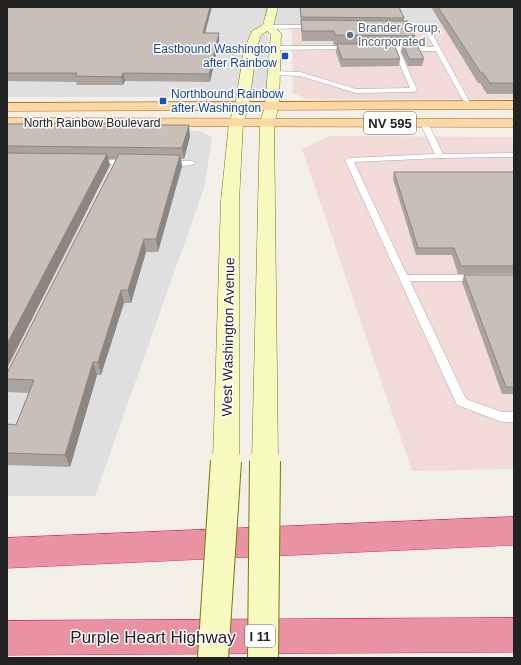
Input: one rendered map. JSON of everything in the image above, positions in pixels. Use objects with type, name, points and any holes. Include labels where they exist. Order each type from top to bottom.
[{"type":"highway","points":[[7,553],[514,530]]},
{"type":"highway","name":"Purple Heart Highway","points":[[7,638],[514,635]]},
{"type":"main road","points":[[263,658],[269,115],[274,74],[276,33],[268,27],[273,7]]},
{"type":"main road","name":"West Washington Avenue","points":[[213,658],[226,461],[230,212],[239,115],[250,50],[256,33],[268,27]]},
{"type":"main road","name":"North Rainbow Boulevard","points":[[269,115],[361,106],[417,98],[469,106],[514,105]]},
{"type":"main road","name":"North Rainbow Boulevard","points":[[7,107],[239,115]]},
{"type":"main road","name":"North Rainbow Boulevard","points":[[7,122],[269,115],[424,123],[514,123]]},
{"type":"lane","points":[[268,27],[319,27]]},
{"type":"lane","points":[[388,27],[426,28],[469,106]]},
{"type":"lane","points":[[275,48],[358,48]]},
{"type":"lane","points":[[373,48],[438,49]]},
{"type":"lane","points":[[274,74],[300,74],[356,91],[417,98],[396,48]]},
{"type":"lane","points":[[356,91],[361,106]]},
{"type":"lane","points":[[424,123],[440,156]]},
{"type":"lane","points":[[514,155],[440,156],[349,160],[461,402],[502,417],[514,417]]},
{"type":"lane","points":[[85,162],[120,162],[106,183]]},
{"type":"lane","points":[[162,163],[192,163]]},
{"type":"lane","points":[[403,278],[490,278]]},
{"type":"shaded area","points":[[7,7],[514,7],[514,25],[269,24],[266,97],[7,97]]},
{"type":"shaded area","points":[[292,25],[514,25],[514,99],[307,99],[293,93]]},
{"type":"shaded area","points":[[7,131],[201,131],[212,138],[204,188],[95,496],[7,496]]},
{"type":"shaded area","points":[[330,136],[514,137],[514,469],[412,471],[302,149]]},
{"type":"building","points":[[7,7],[210,7],[203,33],[219,33],[209,74],[123,73],[121,77],[75,76],[77,73],[7,73]]},
{"type":"building","points":[[300,7],[399,7],[404,18],[301,17]]},
{"type":"building","points":[[438,7],[514,7],[514,83],[490,83],[483,73],[481,73]]},
{"type":"building","points":[[301,20],[408,21],[415,36],[335,35],[334,31],[302,31]]},
{"type":"building","points":[[337,44],[394,44],[400,59],[342,59]]},
{"type":"building","points":[[403,44],[417,45],[424,59],[409,59]]},
{"type":"building","points":[[135,123],[134,125],[189,125],[182,148],[7,146],[7,124]]},
{"type":"building","points":[[7,153],[107,154],[7,344]]},
{"type":"building","points":[[119,154],[180,155],[156,239],[144,239],[128,290],[121,290],[98,362],[93,362],[65,455],[7,453],[7,424],[16,425],[34,380],[7,379],[7,373]]},
{"type":"building","points":[[394,172],[514,172],[514,266],[461,266],[454,248],[418,248]]},
{"type":"building","points":[[464,275],[514,275],[514,387],[506,387]]},
{"type":"place","name":"Brander Group, Incorporated","points":[[350,35]]},
{"type":"place","name":"Eastbound Washington after Rainbow","points":[[285,56]]},
{"type":"place","name":"Northbound Rainbow after Washington","points":[[163,101]]}]
